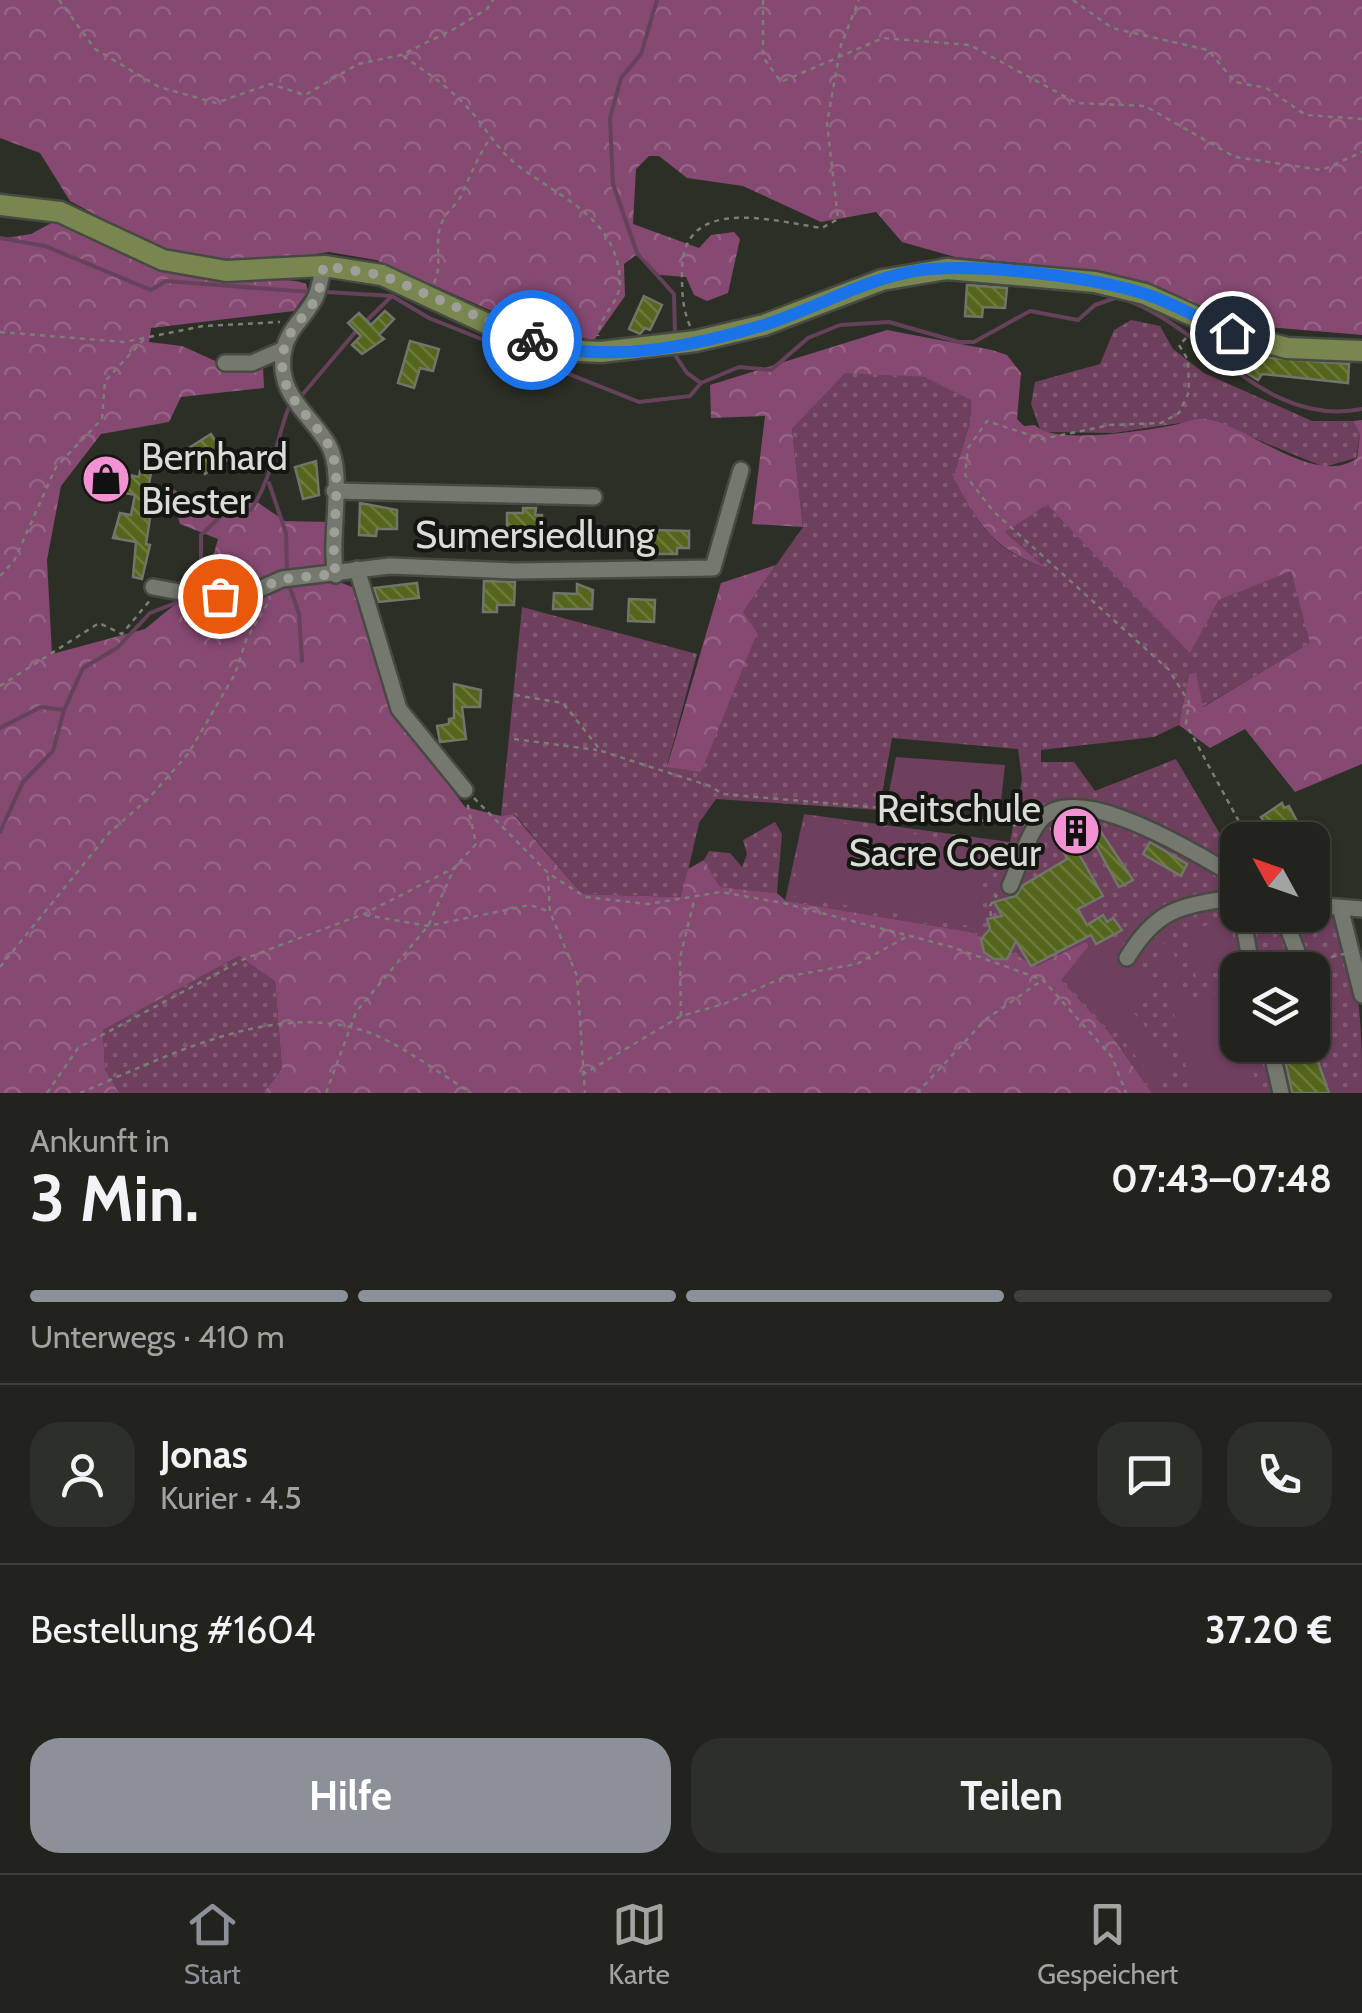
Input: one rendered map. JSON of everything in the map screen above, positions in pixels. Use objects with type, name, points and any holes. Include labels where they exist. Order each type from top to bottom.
[{"type":"main road","points":[[0,205],[60,212],[163,260],[226,271],[324,266],[382,275],[427,298],[558,350],[601,352],[696,342],[764,325],[882,280],[947,268],[1094,282],[1145,294],[1232,333],[1269,343],[1362,351]]},
{"type":"street","points":[[324,266],[316,296],[294,326],[284,350],[284,378],[301,414],[329,444],[334,491],[330,549],[336,574]]},
{"type":"street","points":[[225,363],[252,363],[284,350]]},
{"type":"street","name":"Sumersiedlung","points":[[153,588],[196,595],[244,596],[282,579],[357,569],[713,568],[741,470]]},
{"type":"street","points":[[334,491],[594,497]]},
{"type":"street","points":[[357,569],[398,709],[465,790]]},
{"type":"street","points":[[1010,886],[1039,820],[1061,809],[1090,806],[1220,868]]},
{"type":"street","points":[[1127,958],[1146,928],[1160,916],[1220,901]]},
{"type":"street","points":[[1330,908],[1362,909]]},
{"type":"street","points":[[1341,910],[1362,995]]},
{"type":"street","points":[[1274,1062],[1281,1093]]},
{"type":"path","points":[[59,0],[94,49],[159,86],[216,103],[270,84],[305,95],[358,64],[401,55],[456,28],[488,9],[493,0]]},
{"type":"path","points":[[763,0],[763,57],[781,82],[884,38],[970,45],[1077,103],[1144,106],[1235,157],[1322,170],[1362,152]]},
{"type":"path","points":[[696,342],[682,307],[682,254],[696,228],[718,218],[761,218],[822,228],[838,219],[827,123],[838,56],[860,0]]},
{"type":"path","points":[[1073,0],[1112,28],[1208,50],[1235,82],[1266,88],[1306,115],[1362,119]]},
{"type":"path","points":[[401,55],[466,105],[508,157],[563,192],[592,219],[610,246],[620,276],[619,293],[598,328],[601,352]]},
{"type":"path","points":[[427,298],[440,270],[438,243],[442,220],[461,197],[470,170],[491,137]]},
{"type":"path","points":[[0,332],[124,342],[148,335],[276,320],[294,326]]},
{"type":"path","points":[[0,576],[14,561],[56,467],[102,419],[105,381],[148,335]]},
{"type":"path","points":[[1186,338],[1179,346],[1188,360],[1189,392],[1180,413],[1160,424],[1110,425],[1042,439],[987,420],[968,448],[965,475],[994,512],[1152,651],[1182,686],[1189,702],[1186,724],[1239,822]]},
{"type":"path","points":[[0,967],[108,833],[150,798],[188,754],[235,674],[246,640],[282,579]]},
{"type":"path","points":[[0,686],[99,622],[122,634],[151,601],[153,588]]},
{"type":"path","points":[[516,695],[564,704],[601,751]]},
{"type":"path","points":[[514,738],[601,751],[723,794],[917,811],[1036,828]]},
{"type":"path","points":[[326,1093],[356,1012],[428,926],[454,868],[476,844],[465,790]]},
{"type":"path","points":[[465,790],[548,873],[585,897],[648,904],[721,892],[908,936],[1043,980],[1112,1057],[1126,1093]]},
{"type":"path","points":[[47,1093],[78,1048],[246,958],[364,914],[454,868]]},
{"type":"path","points":[[548,873],[550,912],[577,976],[585,1093]]},
{"type":"path","points":[[992,916],[996,896],[1010,886]]},
{"type":"path","points":[[682,1016],[680,958],[694,899]]},
{"type":"path","points":[[364,914],[428,926],[530,905],[550,912]]},
{"type":"path","points":[[582,1074],[682,1016],[724,1004],[784,977],[857,964],[908,936]]},
{"type":"path","points":[[1330,959],[1356,951]]},
{"type":"path","points":[[917,1093],[985,1020],[1043,980]]},
{"type":"path","points":[[80,1093],[175,1051],[256,1029],[321,1021],[384,1039],[470,1093]]},
{"type":"shaded area","points":[[1131,320],[1160,326],[1173,349],[1204,373],[1312,421],[1353,421],[1360,435],[1356,458],[1324,467],[1207,419],[1114,433],[1041,432],[1031,404],[1035,382],[1100,364],[1114,330]]},
{"type":"shaded area","points":[[845,372],[924,377],[971,399],[970,423],[953,478],[988,532],[1010,551],[1041,566],[1004,532],[1047,505],[1190,652],[1219,600],[1291,570],[1311,643],[1202,707],[1196,672],[1189,674],[1179,725],[1154,737],[1041,750],[1041,762],[1074,762],[1095,791],[1176,759],[1220,834],[1220,932],[1330,932],[1330,914],[1341,935],[1356,986],[1362,1093],[1152,1093],[1109,1032],[1060,980],[1088,947],[1037,966],[971,932],[785,901],[804,814],[1010,842],[1022,779],[1018,749],[892,738],[879,810],[716,799],[699,823],[682,897],[582,894],[514,814],[501,816],[522,607],[697,654],[667,766],[743,612],[803,527],[792,429]]},
{"type":"shaded area","points":[[896,757],[1005,765],[1000,811],[888,797]]},
{"type":"shaded area","points":[[806,818],[988,845],[976,927],[792,896]]},
{"type":"shaded area","points":[[775,822],[782,834],[777,893],[720,887],[704,860],[709,851],[730,853],[742,867],[747,854],[743,840]]},
{"type":"shaded area","points":[[1220,923],[1220,932],[1230,932],[1234,952],[1220,952],[1220,971],[1196,977],[1186,930]]},
{"type":"shaded area","points":[[1106,939],[1151,988],[1107,1028],[1062,979]]},
{"type":"shaded area","points":[[1171,942],[1185,1000],[1220,992],[1220,1062],[1251,1062],[1258,1093],[1192,1093],[1158,945]]},
{"type":"shaded area","points":[[239,956],[275,980],[282,1069],[263,1093],[119,1093],[105,1069],[103,1030]]},
{"type":"shaded area","points":[[1134,1013],[1175,1063],[1155,1080],[1114,1029]]},
{"type":"green space","points":[[0,0],[1362,0],[1362,335],[1254,326],[1101,271],[955,257],[902,242],[876,212],[821,222],[743,186],[687,178],[659,156],[649,156],[636,169],[633,224],[699,248],[711,235],[734,232],[740,239],[728,293],[707,301],[694,295],[686,277],[660,275],[636,255],[624,264],[625,296],[594,340],[533,329],[376,260],[329,252],[268,261],[182,256],[155,247],[70,201],[40,153],[0,138]]},
{"type":"green space","points":[[57,220],[130,254],[187,274],[298,282],[306,284],[308,291],[294,311],[151,328],[149,342],[182,346],[222,364],[263,366],[264,388],[181,397],[169,422],[101,434],[61,486],[47,560],[52,654],[145,629],[207,578],[218,539],[180,524],[168,486],[203,507],[254,500],[285,521],[329,522],[330,578],[359,590],[388,704],[465,807],[501,816],[513,814],[582,894],[681,897],[688,869],[704,860],[720,887],[777,893],[786,901],[971,932],[1037,966],[1086,942],[1088,947],[1061,980],[1109,1032],[1152,1093],[263,1093],[282,1069],[275,981],[239,956],[103,1030],[105,1069],[119,1093],[0,1093],[0,239],[31,234]]},
{"type":"green space","points":[[887,330],[1007,355],[1021,373],[1017,419],[1024,426],[1035,425],[1060,434],[1120,433],[1207,419],[1322,466],[1341,465],[1357,458],[1360,435],[1353,421],[1362,420],[1362,764],[1295,792],[1245,729],[1210,748],[1179,725],[1189,674],[1196,672],[1203,707],[1310,643],[1291,571],[1219,600],[1190,653],[1047,505],[1005,532],[1044,567],[1012,552],[989,533],[953,478],[970,423],[971,400],[924,377],[845,373],[792,429],[803,527],[752,524],[765,416],[711,418],[710,385]]},
{"type":"green space","points":[[776,565],[743,612],[757,633],[701,772],[667,767],[721,583]]},
{"type":"building","points":[[967,285],[1007,288],[1005,308],[983,307],[982,317],[965,316]]},
{"type":"building","points":[[644,296],[662,305],[650,330],[645,328],[640,334],[629,329]]},
{"type":"building","points":[[385,311],[394,319],[379,335],[384,339],[362,354],[352,345],[361,336],[348,323],[359,313],[371,325]]},
{"type":"building","points":[[410,341],[439,349],[433,371],[420,368],[414,388],[398,383]]},
{"type":"building","points":[[1260,357],[1349,364],[1348,383],[1262,374],[1258,380],[1235,366],[1239,358],[1258,369]]},
{"type":"building","points":[[211,434],[227,460],[205,474],[189,448]]},
{"type":"building","points":[[316,461],[319,495],[303,499],[295,467]]},
{"type":"building","points":[[140,471],[151,473],[143,517],[150,518],[146,544],[150,545],[142,579],[133,577],[136,542],[113,538],[120,513],[131,515],[135,495],[96,487],[99,474],[128,480],[129,475],[139,477]]},
{"type":"building","points":[[360,503],[397,510],[397,529],[377,529],[376,536],[359,535]]},
{"type":"building","points":[[523,508],[536,508],[535,515],[542,515],[541,541],[532,541],[533,534],[507,534],[507,513],[523,513]]},
{"type":"building","points":[[653,530],[689,531],[689,548],[677,548],[677,554],[653,554]]},
{"type":"building","points":[[484,581],[515,582],[514,605],[497,605],[497,612],[483,612]]},
{"type":"building","points":[[417,583],[419,598],[379,602],[374,588]]},
{"type":"building","points":[[577,584],[593,590],[592,609],[553,609],[554,593],[577,594]]},
{"type":"building","points":[[629,599],[655,600],[654,622],[628,621]]},
{"type":"building","points":[[454,684],[481,690],[480,707],[462,707],[466,739],[440,742],[437,726],[449,724],[449,719],[454,718]]},
{"type":"building","points":[[1282,803],[1284,808],[1289,806],[1297,822],[1264,822],[1261,817]]},
{"type":"building","points":[[1079,819],[1095,823],[1133,880],[1119,887],[1092,838],[1076,849],[1103,896],[1078,909],[1087,925],[1103,915],[1107,922],[1113,918],[1122,930],[1096,944],[1091,935],[1031,966],[1016,941],[1007,959],[994,959],[984,952],[981,939],[990,929],[987,919],[1002,916],[994,902],[1016,896],[1022,886],[1067,859],[1051,829]]},
{"type":"building","points":[[1150,842],[1187,864],[1181,876],[1143,854]]},
{"type":"building","points":[[1286,1062],[1318,1062],[1329,1093],[1292,1093]]},
{"type":"waterway","points":[[657,0],[641,54],[621,78],[610,118],[613,184],[637,253],[674,294],[675,335]]},
{"type":"waterway","points":[[0,238],[45,246],[151,290],[166,281],[310,292]]},
{"type":"waterway","points":[[327,292],[392,296],[429,318],[639,402],[690,396],[701,383],[739,367],[771,370],[808,338],[840,325],[889,322],[959,342],[974,342],[1030,311],[1078,320],[1095,305],[1118,297],[1179,328],[1263,389],[1294,404],[1326,411],[1362,409]]},
{"type":"waterway","points":[[364,323],[392,296]]},
{"type":"waterway","points":[[302,395],[357,330]]},
{"type":"waterway","points":[[675,355],[687,373],[701,383]]},
{"type":"waterway","points":[[194,588],[201,565],[201,535],[224,513],[251,510],[269,473],[288,409]]},
{"type":"waterway","points":[[269,483],[286,533],[287,570]]},
{"type":"waterway","points":[[289,584],[299,614],[302,661]]},
{"type":"waterway","points":[[0,832],[23,782],[53,751],[64,710],[83,668],[117,648],[150,613],[183,600]]},
{"type":"waterway","points":[[0,728],[41,707],[64,710]]},
{"type":"way so far","points":[[220,596],[244,596],[282,579],[336,574],[330,549],[334,461],[329,444],[301,414],[284,378],[284,350],[294,326],[316,296],[324,266],[382,275],[427,298],[532,340]]},
{"type":"place","name":"Bernhard Biester","points":[[106,479]]},
{"type":"place","name":"Reitschule Sacre Coeur","points":[[1076,831]]},
{"type":"route","points":[[532,340],[558,350],[601,352],[696,342],[764,325],[882,280],[947,268],[1094,282],[1145,294],[1232,333]]}]
